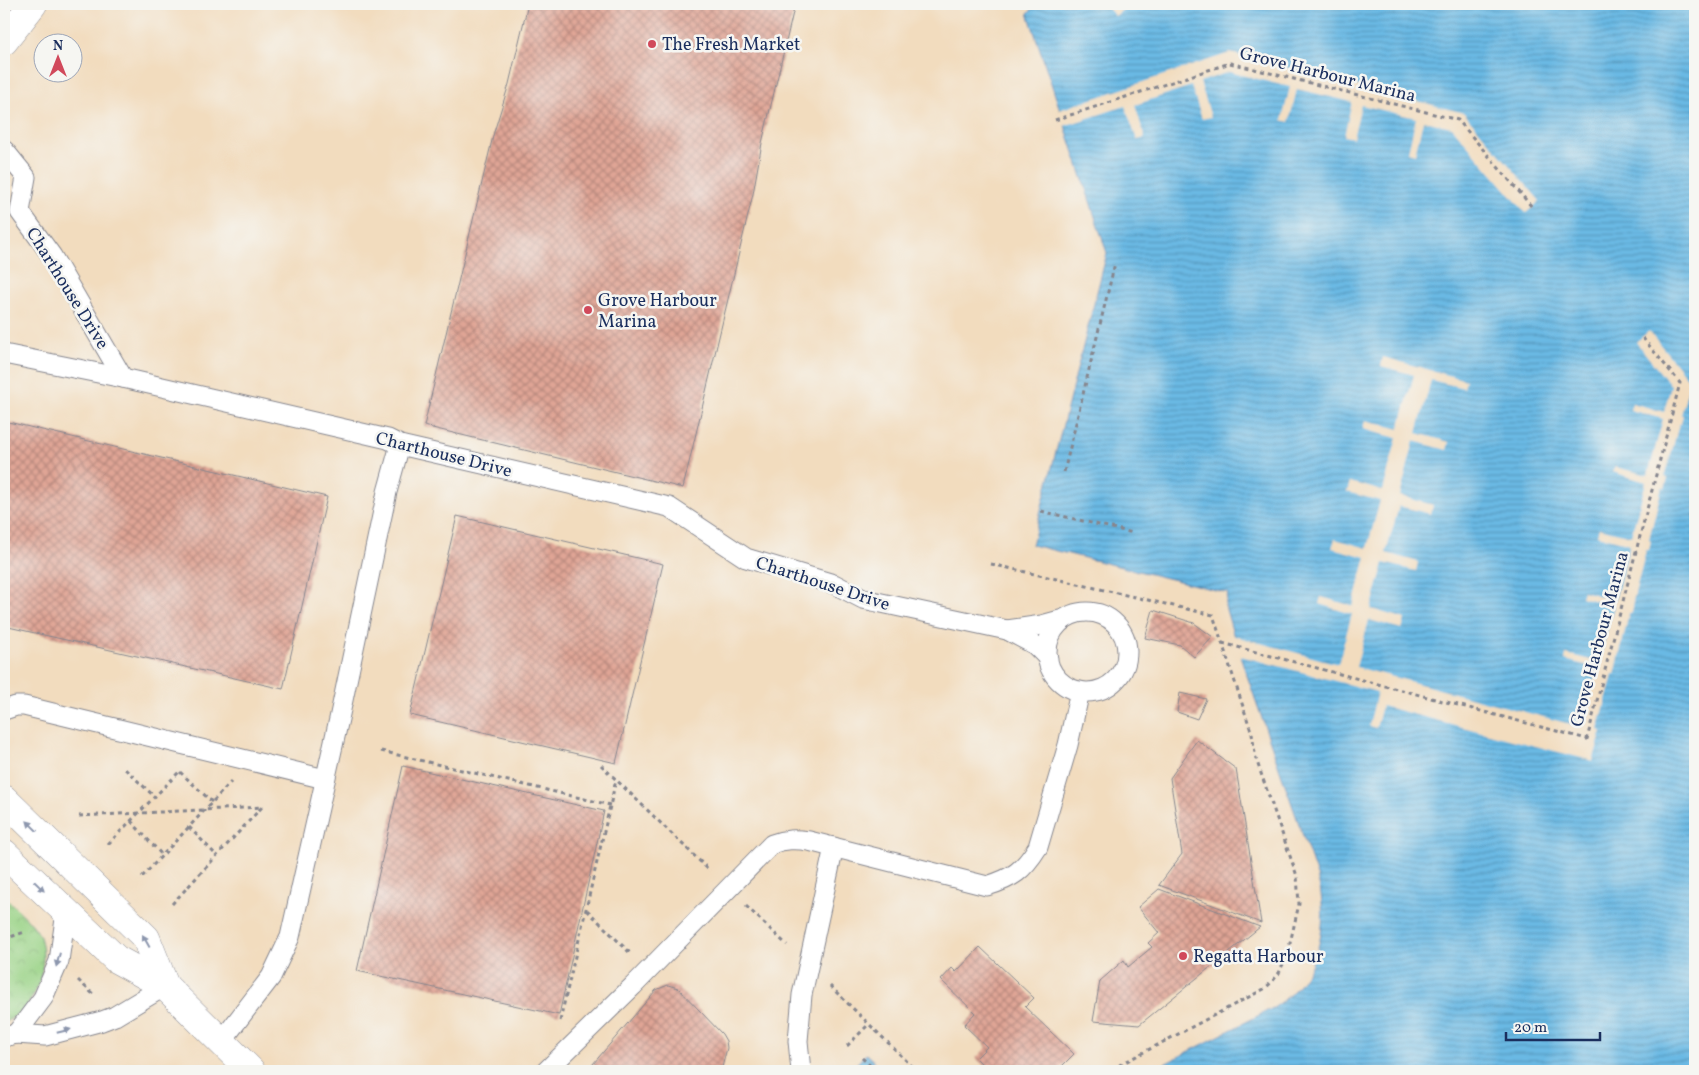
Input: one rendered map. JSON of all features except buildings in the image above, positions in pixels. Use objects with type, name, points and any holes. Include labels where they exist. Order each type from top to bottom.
[{"type":"street","points":[[4,41],[33,4]]},
{"type":"street","points":[[4,799],[146,938],[165,986]]},
{"type":"street","points":[[4,853],[116,959],[165,986],[251,1071]]},
{"type":"lane","name":"Charthouse Drive","points":[[4,150],[26,177],[12,215],[52,256],[124,378],[388,439],[400,445],[668,507],[746,558],[834,584],[863,599],[1007,630],[1035,645],[1048,658]]},
{"type":"lane","points":[[4,354],[124,378]]},
{"type":"lane","points":[[221,1042],[271,977],[290,937],[387,492],[400,445]]},
{"type":"lane","points":[[1087,612],[1101,614],[1113,621],[1123,632],[1128,645],[1128,659],[1123,672],[1114,683],[1101,690],[1080,691],[1063,684],[1054,675],[1047,652],[1049,639],[1055,628],[1064,619],[1075,614],[1087,612]]},
{"type":"lane","name":"Charthouse Drive","points":[[1007,630],[1042,625],[1064,619]]},
{"type":"lane","points":[[546,1071],[633,986],[772,844],[782,840],[793,839],[834,847],[987,886],[1017,874],[1028,863],[1038,848],[1068,744],[1080,691]]},
{"type":"lane","points":[[4,710],[16,706],[24,706],[326,778]]},
{"type":"lane","points":[[801,1071],[798,1041],[802,995],[834,847]]},
{"type":"lane","points":[[10,1036],[43,998],[59,961],[66,912]]},
{"type":"lane","points":[[10,1036],[45,1036],[102,1021],[115,1016],[165,986]]},
{"type":"path","name":"Grove Harbour Marina","points":[[1055,120],[1230,63],[1458,120],[1532,207]]},
{"type":"path","points":[[1064,472],[1115,263]]},
{"type":"path","name":"Grove Harbour Marina","points":[[1222,643],[1587,739],[1680,383],[1642,337]]},
{"type":"path","points":[[1041,511],[1133,533]]},
{"type":"path","points":[[991,564],[1213,615],[1252,734],[1256,759],[1297,876],[1299,904],[1290,944],[1279,973],[1272,982],[1264,989],[1108,1071]]},
{"type":"path","points":[[381,751],[610,805]]},
{"type":"path","points":[[108,844],[185,766]]},
{"type":"path","points":[[601,766],[715,876]]},
{"type":"path","points":[[125,769],[155,797]]},
{"type":"path","points":[[180,771],[212,802]]},
{"type":"path","points":[[142,877],[234,778]]},
{"type":"path","points":[[558,1029],[616,780]]},
{"type":"path","points":[[79,816],[263,807],[172,904]]},
{"type":"path","points":[[131,821],[162,855]]},
{"type":"path","points":[[189,827],[217,856]]},
{"type":"path","points":[[744,904],[791,948]]},
{"type":"path","points":[[586,909],[634,958]]},
{"type":"path","points":[[4,938],[25,932]]},
{"type":"path","points":[[72,974],[99,1001]]},
{"type":"path","points":[[826,982],[917,1071]]},
{"type":"path","points":[[847,1046],[869,1024]]},
{"type":"path","points":[[862,1058],[876,1071]]},
{"type":"green space","points":[[4,897],[38,932],[43,949],[43,961],[41,974],[32,998],[15,1016],[4,1022]]},
{"type":"water","points":[[1038,4],[1695,4],[1695,1071],[1151,1071],[1275,1007],[1290,995],[1302,980],[1318,949],[1323,913],[1317,876],[1236,644],[1225,606],[1228,593],[1032,545],[1107,253],[1028,13]]},
{"type":"water","points":[[866,1054],[884,1071],[850,1071]]},
{"type":"pier","points":[[1104,4],[1130,4],[1115,16]]},
{"type":"pier","points":[[1230,53],[1464,113],[1540,201],[1526,213],[1452,127],[1423,121],[1415,154],[1408,152],[1416,118],[1361,105],[1353,138],[1344,136],[1352,102],[1297,89],[1289,122],[1282,120],[1290,87],[1229,72],[1200,82],[1211,117],[1202,119],[1191,86],[1135,105],[1145,138],[1137,140],[1125,106],[1061,127],[1056,111]]},
{"type":"pier","points":[[1649,331],[1690,381],[1681,415],[1683,415],[1681,424],[1679,424],[1665,477],[1668,478],[1665,488],[1662,487],[1649,539],[1651,540],[1649,550],[1646,550],[1633,601],[1632,613],[1629,613],[1615,675],[1613,675],[1598,730],[1602,731],[1593,761],[1382,706],[1376,728],[1369,726],[1377,692],[1237,655],[1231,635],[1338,664],[1352,614],[1319,604],[1321,597],[1353,606],[1366,557],[1332,548],[1335,539],[1367,548],[1380,501],[1347,492],[1350,482],[1383,491],[1397,438],[1363,429],[1365,420],[1399,429],[1414,375],[1381,366],[1383,357],[1466,380],[1464,388],[1431,380],[1417,433],[1449,442],[1447,450],[1414,441],[1400,496],[1433,505],[1431,514],[1399,506],[1386,553],[1418,562],[1416,571],[1384,563],[1371,609],[1405,619],[1402,629],[1369,620],[1356,667],[1581,727],[1597,668],[1565,660],[1566,654],[1599,662],[1614,606],[1581,597],[1583,591],[1615,600],[1630,544],[1597,535],[1599,528],[1631,536],[1646,482],[1613,472],[1615,467],[1648,475],[1663,419],[1630,410],[1632,403],[1664,412],[1671,386],[1636,342]]},
{"type":"place","name":"The Fresh Market","points":[[652,44]]},
{"type":"place","name":"Grove Harbour Marina","points":[[588,310]]},
{"type":"place","name":"Regatta Harbour","points":[[1183,956]]}]
